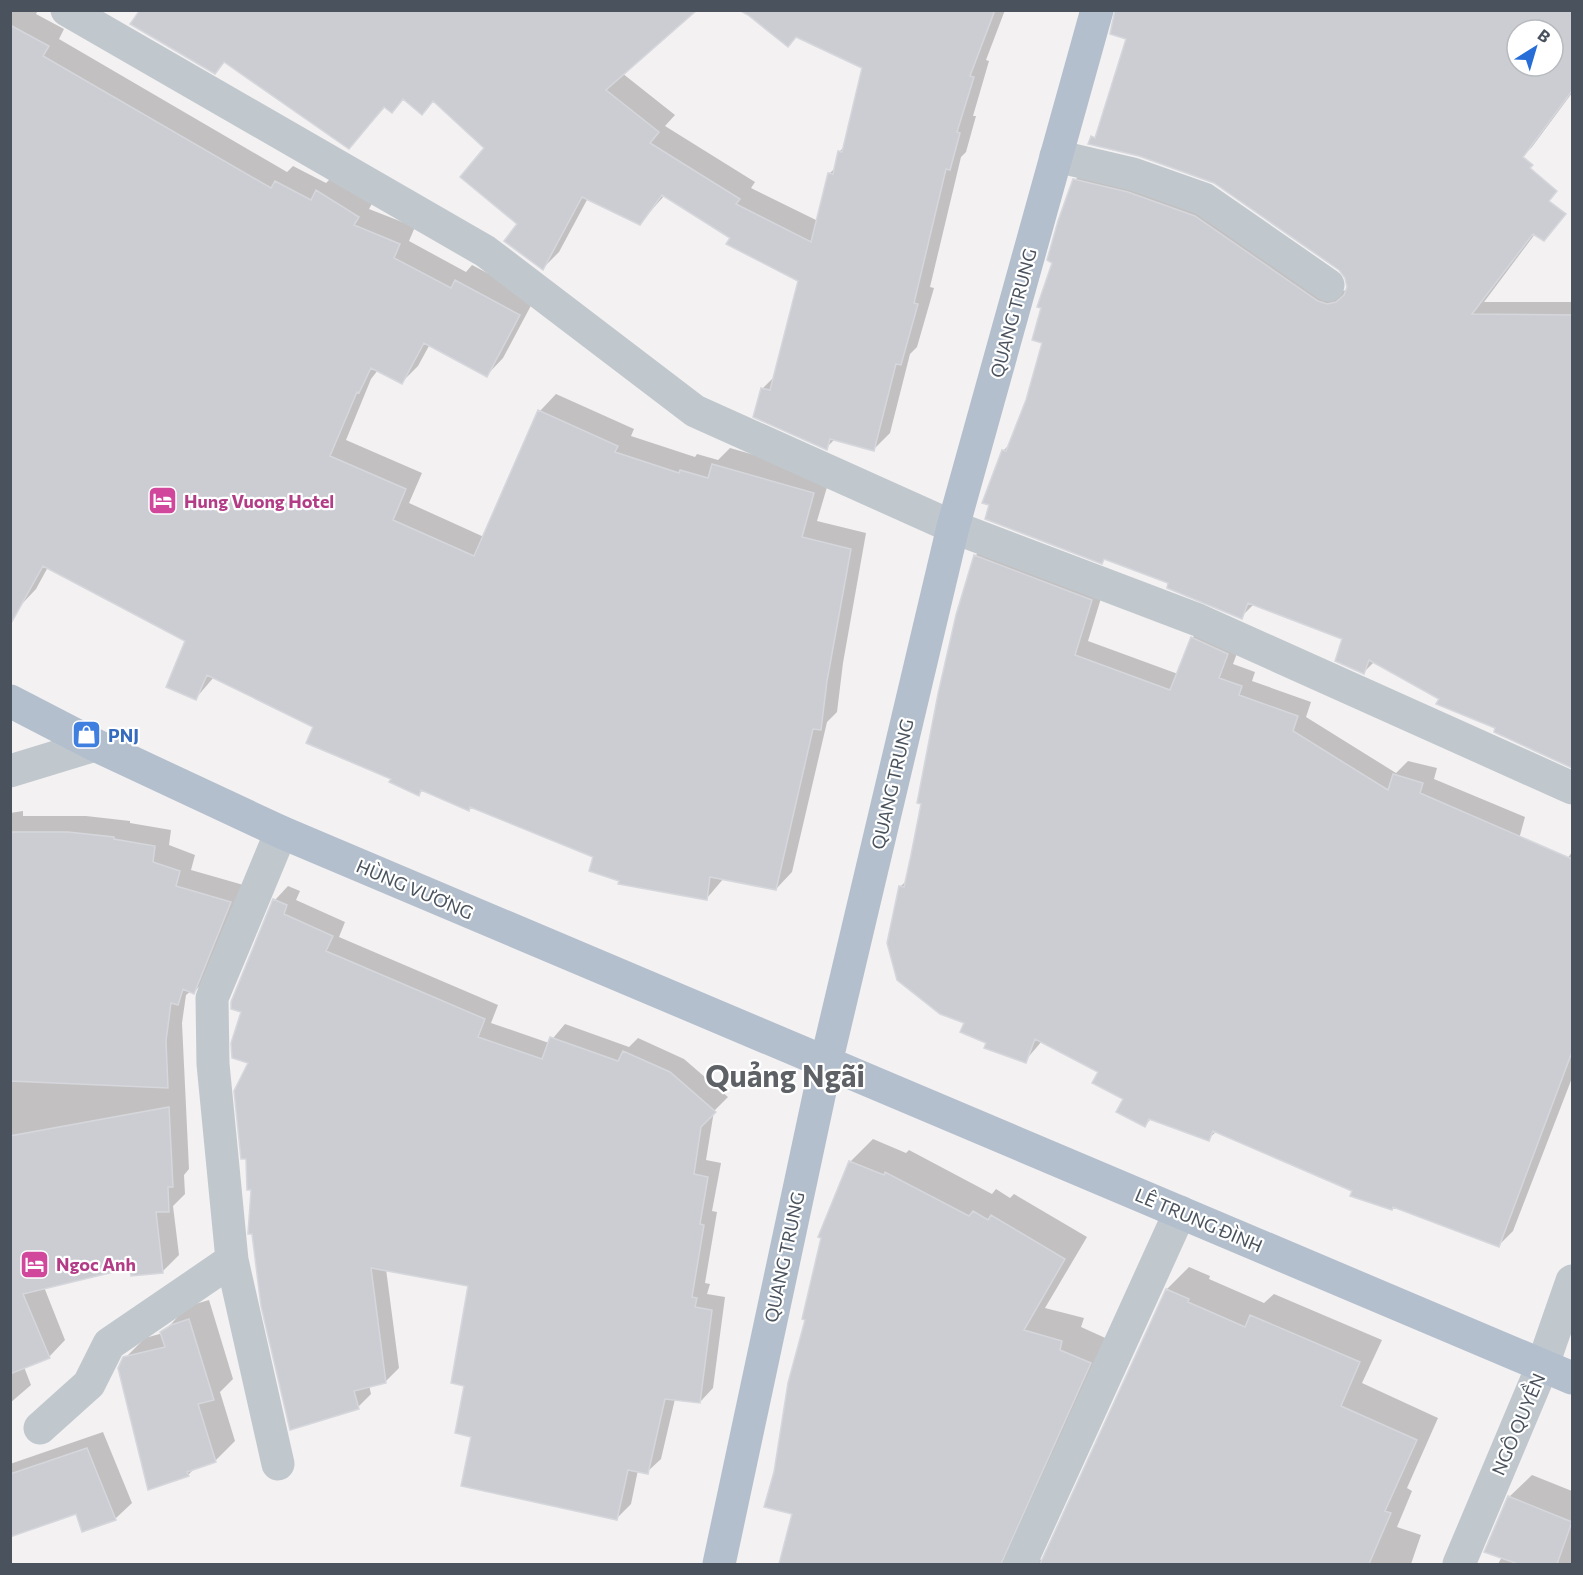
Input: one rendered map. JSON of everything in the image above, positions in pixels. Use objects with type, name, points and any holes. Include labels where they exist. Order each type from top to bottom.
[{"type":"main road","name":"QUANG TRUNG","points":[[719,1564],[826,1063],[953,527],[1097,10]]},
{"type":"main road","name":"HÙNG VƯƠNG","points":[[10,701],[94,745],[281,832],[826,1063]]},
{"type":"main road","name":"LÊ TRUNG ĐÌNH","points":[[826,1063],[1572,1378]]},
{"type":"street","points":[[67,10],[485,251],[695,411],[953,527],[1198,620],[1572,788]]},
{"type":"street","points":[[1056,156],[1133,174],[1204,199],[1328,285]]},
{"type":"street","points":[[10,771],[94,745]]},
{"type":"street","points":[[278,1464],[232,1260],[213,1064],[212,998],[281,832]]},
{"type":"street","points":[[1020,1564],[1180,1212]]},
{"type":"street","points":[[40,1428],[89,1384],[109,1344],[232,1260]]},
{"type":"street","name":"NGÔ QUYỀN","points":[[1459,1564],[1542,1367],[1572,1281]]},
{"type":"building","points":[[140,10],[697,10],[606,90],[659,132],[650,143],[740,199],[736,204],[811,242],[828,173],[833,174],[838,151],[842,152],[862,68],[796,37],[788,47],[739,10],[995,10],[970,76],[974,77],[957,132],[960,133],[950,170],[946,169],[914,303],[918,304],[901,365],[896,364],[874,451],[830,439],[827,450],[753,417],[761,388],[770,390],[798,281],[726,244],[730,238],[662,195],[640,225],[582,197],[543,270],[504,241],[517,224],[460,177],[484,148],[433,101],[422,115],[403,99],[392,113],[384,107],[349,149],[224,62],[215,74],[130,24]]},
{"type":"building","points":[[1115,10],[1572,10],[1572,91],[1523,157],[1533,165],[1530,168],[1557,191],[1549,201],[1566,214],[1544,241],[1533,234],[1472,314],[1572,315],[1572,768],[1494,732],[1495,728],[1436,704],[1439,699],[1369,660],[1364,674],[1335,661],[1342,639],[1248,603],[1242,619],[1167,588],[1168,583],[1104,559],[1102,564],[985,519],[989,505],[982,503],[1002,450],[1006,451],[1026,400],[1042,343],[1032,340],[1041,308],[1037,307],[1052,263],[1047,260],[1073,179],[1128,192],[1195,216],[1318,301],[1327,304],[1336,302],[1344,295],[1347,287],[1345,278],[1339,270],[1214,183],[1139,156],[1088,144],[1091,136],[1095,138],[1126,39],[1110,34]]},
{"type":"building","points":[[10,25],[49,46],[43,56],[271,188],[275,181],[311,200],[316,190],[359,217],[354,225],[400,244],[394,258],[451,288],[455,280],[520,315],[487,377],[424,343],[402,384],[371,368],[359,393],[357,392],[330,456],[406,489],[393,520],[474,556],[538,410],[618,446],[615,452],[679,473],[680,470],[708,478],[712,464],[814,493],[802,537],[851,549],[827,681],[821,730],[813,729],[776,890],[710,877],[707,900],[618,884],[619,881],[589,871],[593,857],[470,807],[469,811],[421,790],[419,796],[389,782],[391,779],[306,743],[313,727],[207,675],[196,700],[166,687],[185,641],[43,566],[10,625]]},
{"type":"building","points":[[974,555],[1092,600],[1075,655],[1170,690],[1191,637],[1228,654],[1219,678],[1242,686],[1239,695],[1298,716],[1293,731],[1388,790],[1393,774],[1423,783],[1420,793],[1572,859],[1572,1052],[1499,1247],[1393,1207],[1392,1210],[1350,1196],[1352,1191],[1213,1131],[1209,1141],[1149,1119],[1145,1127],[1116,1112],[1123,1099],[1092,1083],[1098,1072],[1035,1039],[1026,1063],[984,1048],[986,1043],[960,1032],[964,1023],[940,1014],[897,980],[887,943],[899,886],[904,887],[911,855],[921,804],[917,803],[938,694],[956,615]]},
{"type":"building","points":[[10,832],[68,832],[114,837],[114,839],[155,846],[153,862],[180,871],[176,886],[231,902],[194,994],[183,989],[178,1005],[171,1003],[166,1041],[168,1088],[10,1081]]},
{"type":"building","points":[[273,899],[287,905],[284,914],[333,936],[326,951],[485,1019],[478,1037],[542,1059],[550,1037],[618,1061],[623,1051],[670,1072],[716,1112],[701,1127],[694,1174],[708,1177],[700,1224],[704,1225],[692,1297],[697,1298],[695,1307],[712,1310],[700,1403],[665,1399],[648,1474],[628,1470],[617,1520],[461,1486],[471,1437],[455,1433],[464,1386],[451,1383],[468,1286],[371,1268],[386,1383],[354,1391],[359,1409],[290,1430],[261,1306],[252,1234],[248,1234],[251,1190],[247,1190],[246,1159],[241,1159],[234,1091],[248,1063],[232,1058],[231,1043],[241,1012],[231,1009],[231,1002]]},
{"type":"building","points":[[169,1107],[173,1187],[168,1187],[169,1212],[156,1212],[163,1273],[131,1276],[130,1268],[23,1294],[50,1358],[10,1374],[10,1136]]},
{"type":"building","points":[[849,1161],[884,1175],[885,1172],[969,1216],[973,1211],[988,1220],[991,1215],[1065,1259],[1024,1330],[1062,1341],[1060,1350],[1091,1363],[1001,1564],[779,1564],[792,1514],[764,1507],[774,1472],[788,1383],[805,1320],[802,1319],[821,1238],[818,1237]]},
{"type":"building","points":[[1166,1289],[1189,1299],[1188,1302],[1245,1327],[1250,1315],[1360,1362],[1341,1406],[1417,1440],[1385,1511],[1391,1513],[1369,1564],[1040,1564]]},
{"type":"building","points":[[189,1319],[214,1400],[198,1404],[216,1462],[187,1472],[189,1476],[148,1490],[118,1368],[123,1357],[165,1347],[160,1332],[171,1325]]},
{"type":"building","points":[[87,1448],[116,1520],[82,1532],[76,1514],[10,1537],[10,1474]]},
{"type":"building","points":[[1508,1496],[1572,1522],[1557,1564],[1518,1564],[1484,1552]]},
{"type":"place","name":"Hung Vuong Hotel","points":[[163,501]]},
{"type":"place","name":"PNJ","points":[[87,735]]},
{"type":"place","name":"Ngoc Anh","points":[[35,1264]]},
{"type":"district","name":"Quảng Ngãi","points":[[785,1074]]}]
